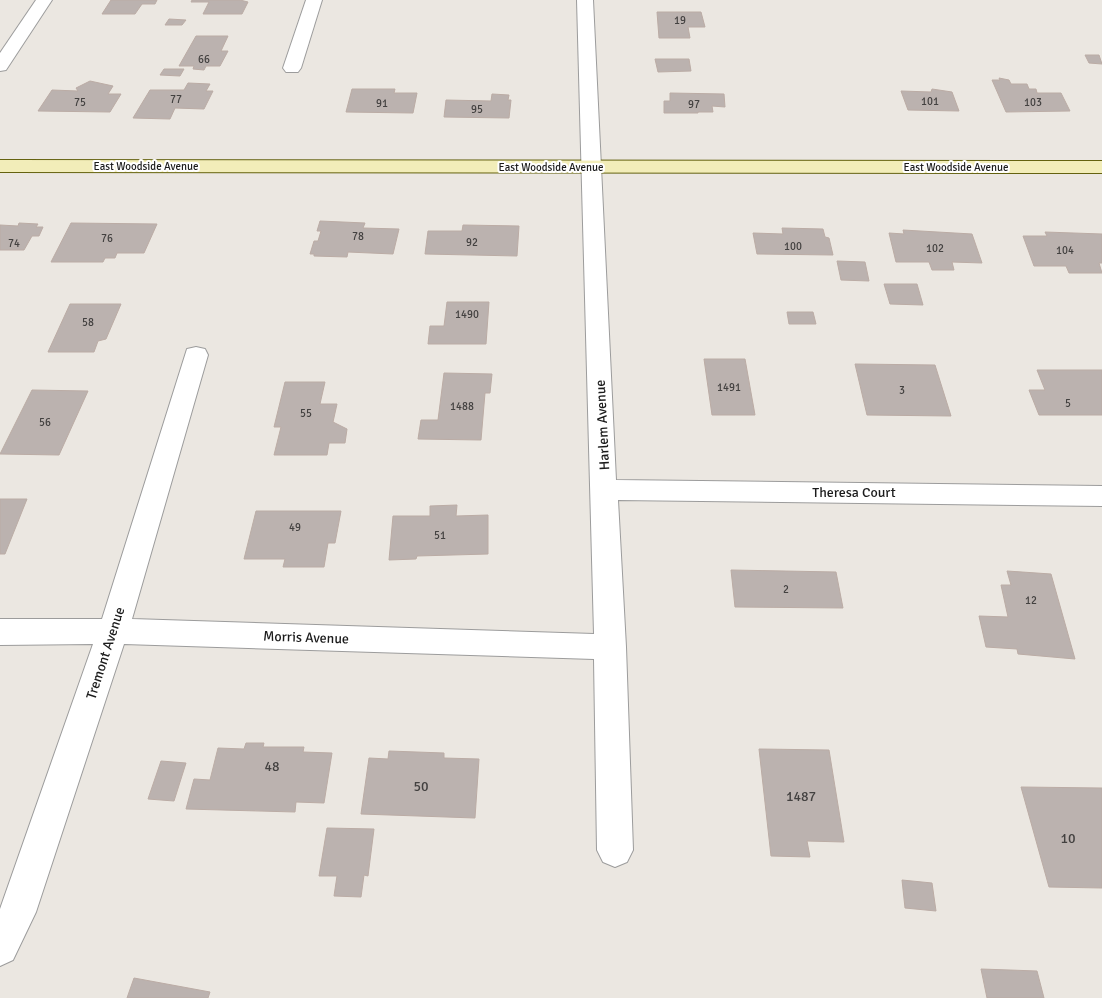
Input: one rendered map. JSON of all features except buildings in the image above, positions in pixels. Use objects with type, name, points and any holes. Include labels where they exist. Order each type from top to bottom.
[{"type":"main road","name":"East Woodside Avenue","points":[[0,166],[1102,168]]},
{"type":"street","points":[[0,66],[44,0]]},
{"type":"street","points":[[292,68],[314,0]]},
{"type":"street","name":"Harlem Avenue","points":[[585,0],[590,167],[611,647],[615,850]]},
{"type":"street","name":"Tremont Avenue","points":[[0,947],[18,912],[112,631],[196,355]]},
{"type":"street","name":"Theresa Court","points":[[605,490],[1102,496]]},
{"type":"street","name":"Morris Avenue","points":[[0,632],[112,631],[611,647]]}]
